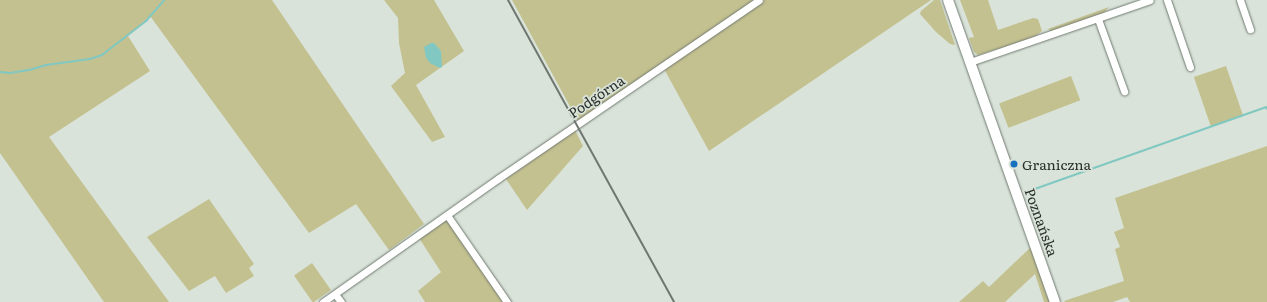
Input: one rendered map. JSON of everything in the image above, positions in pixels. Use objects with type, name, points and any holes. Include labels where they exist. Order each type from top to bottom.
[{"type":"main road","name":"Poznańska","points":[[948,0],[1055,302]]},
{"type":"street","name":"Podgórna","points":[[323,302],[760,0]]},
{"type":"street","points":[[970,62],[1150,0]]},
{"type":"street","points":[[1167,0],[1190,67]]},
{"type":"street","points":[[1240,0],[1250,29]]},
{"type":"street","points":[[1098,19],[1124,91]]},
{"type":"street","points":[[447,215],[507,302]]},
{"type":"street","points":[[335,294],[341,302]]},
{"type":"shaded area","points":[[0,0],[272,0],[424,224],[389,250],[356,204],[309,233],[150,16],[128,36],[150,71],[49,137],[169,302],[104,302],[0,153]]},
{"type":"shaded area","points":[[384,0],[434,0],[464,51],[416,85],[445,137],[432,142],[391,86],[405,73],[399,43],[398,18]]},
{"type":"shaded area","points":[[512,0],[757,0],[760,2],[763,0],[931,0],[709,151],[663,67],[578,121]]},
{"type":"shaded area","points":[[934,0],[940,0],[955,45],[950,44],[936,32],[920,14],[921,11]]},
{"type":"shaded area","points":[[960,0],[988,0],[998,30],[1033,18],[1038,19],[1042,31],[1033,38],[978,55],[974,52],[969,38],[974,37]]},
{"type":"shaded area","points":[[1109,7],[1104,13],[1051,31],[1048,29]]},
{"type":"shaded area","points":[[1226,66],[1243,116],[1211,127],[1194,77]]},
{"type":"shaded area","points":[[1071,76],[1080,100],[1008,128],[999,104]]},
{"type":"shaded area","points":[[575,130],[583,146],[527,210],[506,179]]},
{"type":"shaded area","points":[[1267,146],[1267,302],[1130,302],[1127,297],[1113,302],[1064,301],[1124,281],[1115,249],[1120,247],[1114,232],[1124,228],[1115,198]]},
{"type":"shaded area","points":[[209,199],[254,264],[249,268],[254,276],[226,293],[215,276],[189,291],[147,237]]},
{"type":"shaded area","points":[[447,219],[503,302],[425,302],[418,291],[441,272],[419,238]]},
{"type":"shaded area","points":[[1032,246],[1051,302],[1044,302],[1035,274],[1005,302],[959,302],[983,281],[989,287]]},
{"type":"shaded area","points":[[312,263],[331,290],[312,302],[294,276]]},
{"type":"water","points":[[434,43],[441,51],[442,67],[440,68],[430,63],[426,58],[424,47]]},
{"type":"waterway","points":[[0,72],[10,73],[29,70],[46,65],[90,59],[102,55],[146,21],[164,0]]},
{"type":"waterway","points":[[1029,191],[1266,107],[1267,109]]},
{"type":"railway","points":[[508,0],[674,302]]},
{"type":"place","name":"Graniczna","points":[[1014,164]]}]
